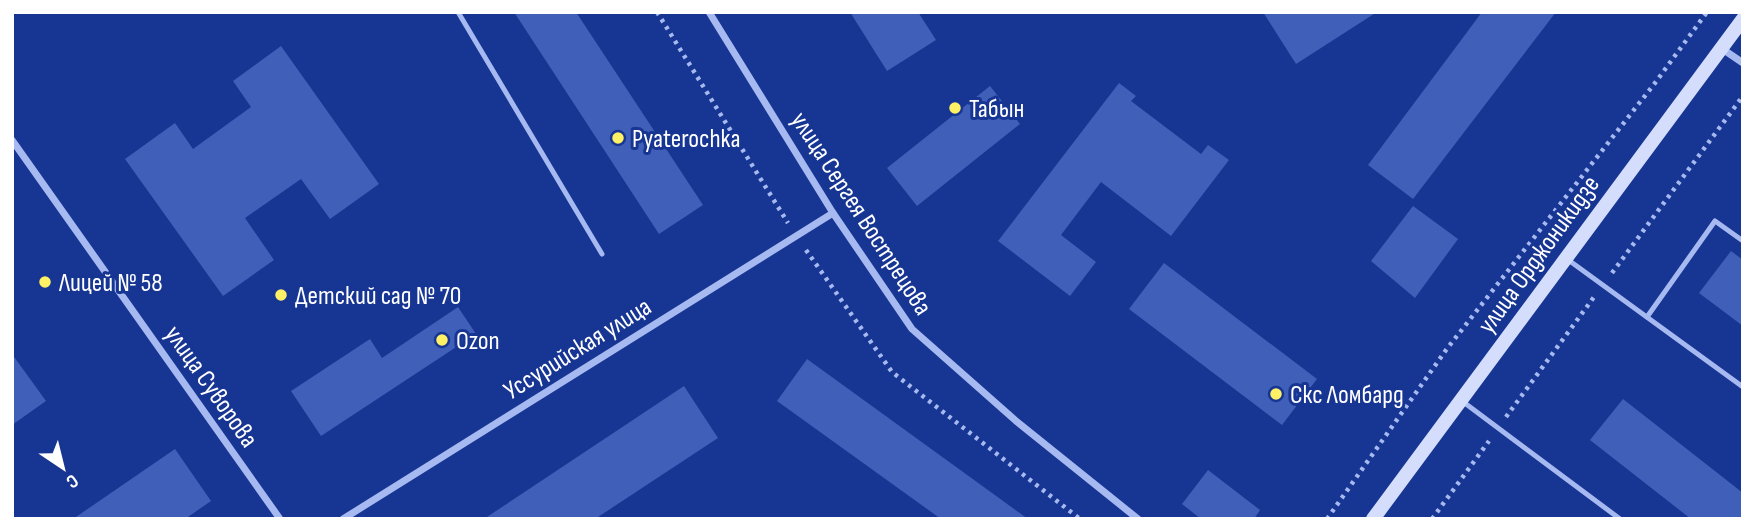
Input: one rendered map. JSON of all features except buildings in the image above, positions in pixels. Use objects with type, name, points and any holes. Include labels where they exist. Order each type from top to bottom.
[{"type":"main road","name":"улица Орджоникидзе","points":[[1373,519],[1743,19]]},
{"type":"street","name":"улица Сергея Вострецова","points":[[709,12],[833,213],[912,329],[1016,421],[1138,519]]},
{"type":"street","points":[[1721,48],[1743,63]]},
{"type":"street","name":"улица Суворова","points":[[12,139],[280,519]]},
{"type":"street","name":"Уссурийская улица","points":[[343,519],[833,213]]},
{"type":"lane","points":[[458,12],[602,254]]},
{"type":"lane","points":[[1647,317],[1715,221],[1743,241]]},
{"type":"lane","points":[[1566,258],[1743,387]]},
{"type":"lane","points":[[1461,400],[1619,519]]},
{"type":"path","points":[[657,12],[796,236],[892,373],[1080,519]]},
{"type":"path","points":[[1327,519],[1446,350],[1656,83],[1707,12]]},
{"type":"path","points":[[1432,519],[1743,96]]},
{"type":"place","name":"Табын","points":[[955,108]]},
{"type":"place","name":"Pyaterochka","points":[[618,138]]},
{"type":"place","name":"Лицей № 58","points":[[45,282]]},
{"type":"place","name":"Детский сад № 70","points":[[281,295]]},
{"type":"place","name":"Ozon","points":[[442,340]]},
{"type":"place","name":"Скс Ломбард","points":[[1276,394]]}]
